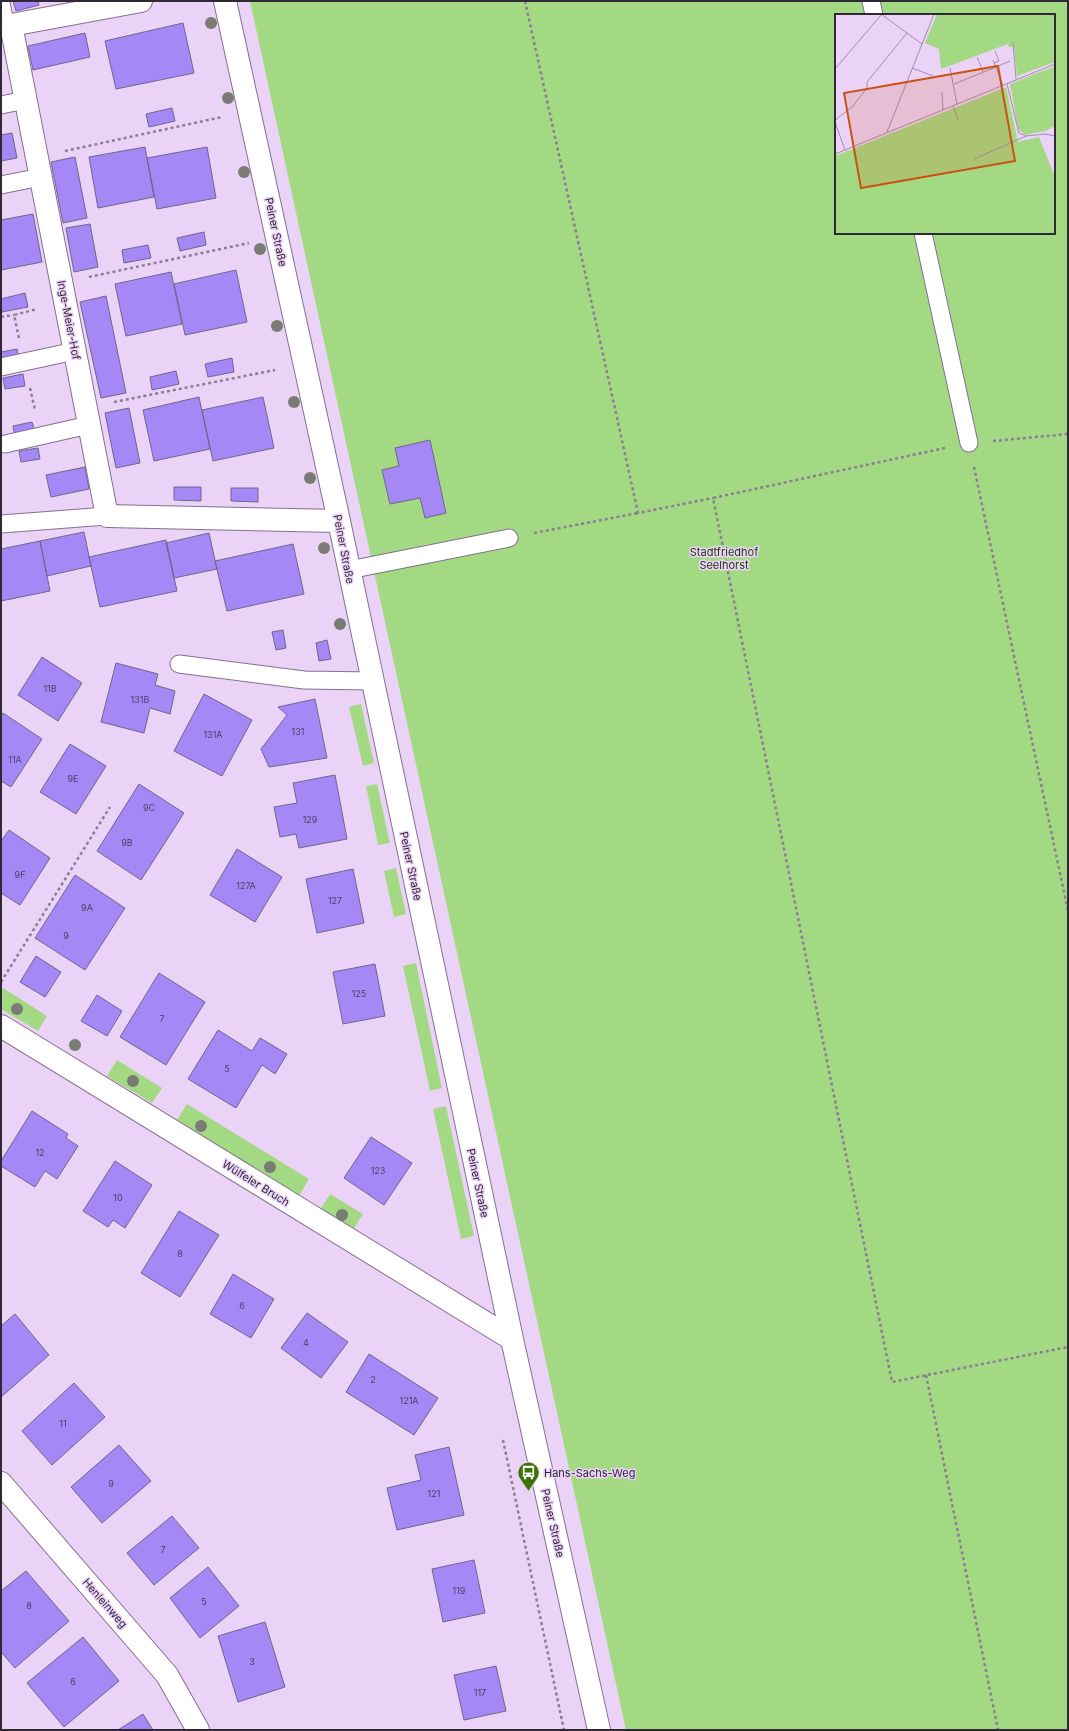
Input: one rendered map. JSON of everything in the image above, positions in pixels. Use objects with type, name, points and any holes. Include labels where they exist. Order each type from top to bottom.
[{"type":"street","points":[[6,27],[141,1]]},
{"type":"street","name":"Peiner Straße","points":[[225,1],[339,521],[512,1339],[599,1730]]},
{"type":"street","name":"Inge-Meier-Hof","points":[[6,27],[26,100],[107,516]]},
{"type":"street","points":[[107,516],[339,521]]},
{"type":"street","name":"Wülfeler Bruch","points":[[1,1026],[512,1339]]},
{"type":"street","name":"Henleinweg","points":[[1,1483],[167,1675],[198,1730]]},
{"type":"lane","points":[[871,1],[874,14]]},
{"type":"lane","points":[[1,3],[6,27]]},
{"type":"lane","points":[[1,105],[26,100]]},
{"type":"lane","points":[[1,185],[39,167]]},
{"type":"lane","points":[[923,234],[969,443]]},
{"type":"lane","points":[[1,366],[75,351]]},
{"type":"lane","points":[[6,444],[88,416]]},
{"type":"lane","points":[[1,524],[107,516]]},
{"type":"lane","points":[[349,570],[509,538]]},
{"type":"lane","points":[[179,664],[304,680],[372,681]]},
{"type":"path","points":[[525,1],[638,513]]},
{"type":"path","points":[[39,167],[222,117]]},
{"type":"path","points":[[61,283],[249,243]]},
{"type":"path","points":[[1,317],[14,315]]},
{"type":"path","points":[[88,416],[275,370]]},
{"type":"path","points":[[509,538],[712,498],[969,443],[1068,434]]},
{"type":"path","points":[[969,443],[1068,910]]},
{"type":"path","points":[[712,498],[892,1382],[1068,1347]]},
{"type":"path","points":[[1,982],[110,807]]},
{"type":"path","points":[[926,1375],[998,1730]]},
{"type":"path","points":[[502,1433],[564,1730]]},
{"type":"green space","name":"Stadtfriedhof Seelhorst","points":[[250,1],[1068,1],[1068,1730],[626,1730]]},
{"type":"green space","points":[[361,704],[374,763],[363,766],[349,707]]},
{"type":"green space","points":[[377,784],[390,843],[378,845],[366,786]]},
{"type":"green space","points":[[396,868],[406,914],[394,917],[384,871]]},
{"type":"green space","points":[[416,963],[442,1088],[430,1091],[403,966]]},
{"type":"green space","points":[[3,988],[47,1016],[38,1031],[1,1009],[1,991]]},
{"type":"green space","points":[[117,1060],[162,1088],[152,1103],[107,1076]]},
{"type":"green space","points":[[187,1104],[309,1179],[299,1196],[177,1120]]},
{"type":"green space","points":[[446,1106],[474,1236],[461,1239],[433,1109]]},
{"type":"green space","points":[[330,1194],[363,1214],[353,1230],[320,1210]]},
{"type":"building","points":[[13,1],[38,1],[39,5],[16,11]]},
{"type":"building","points":[[183,23],[194,73],[116,89],[105,41]]},
{"type":"building","points":[[85,33],[90,57],[33,70],[28,46]]},
{"type":"building","points":[[172,108],[175,121],[149,127],[146,114]]},
{"type":"building","points":[[12,133],[17,158],[1,161],[1,135]]},
{"type":"building","points":[[145,147],[154,197],[98,208],[89,157]]},
{"type":"building","points":[[207,147],[216,198],[157,209],[147,158]]},
{"type":"building","points":[[75,157],[87,218],[63,223],[51,162]]},
{"type":"building","points":[[33,214],[42,262],[1,270],[1,220]]},
{"type":"building","points":[[90,224],[98,267],[74,272],[66,228]]},
{"type":"building","points":[[204,232],[206,245],[180,251],[177,238]]},
{"type":"building","points":[[148,245],[151,258],[124,263],[122,250]]},
{"type":"building","points":[[236,270],[247,322],[185,335],[174,284]]},
{"type":"building","points":[[171,272],[182,324],[126,336],[115,284]]},
{"type":"building","points":[[25,293],[28,307],[2,312],[1,299]]},
{"type":"building","points":[[106,296],[126,393],[101,398],[80,302]]},
{"type":"building","points":[[17,349],[19,359],[1,363],[1,352]]},
{"type":"building","points":[[232,358],[234,372],[208,377],[205,364]]},
{"type":"building","points":[[176,371],[179,384],[152,390],[150,377]]},
{"type":"building","points":[[23,374],[25,386],[5,389],[3,378]]},
{"type":"building","points":[[199,397],[210,449],[154,461],[143,410]]},
{"type":"building","points":[[263,397],[274,448],[213,461],[202,410]]},
{"type":"building","points":[[129,408],[140,463],[116,468],[105,413]]},
{"type":"building","points":[[32,422],[35,432],[15,437],[13,426]]},
{"type":"building","points":[[430,440],[446,513],[425,518],[420,498],[390,504],[382,470],[399,466],[395,448]]},
{"type":"building","points":[[38,448],[40,459],[21,462],[19,451]]},
{"type":"building","points":[[85,467],[89,489],[51,497],[46,475]]},
{"type":"building","points":[[174,487],[201,487],[201,501],[174,500]]},
{"type":"building","points":[[231,488],[258,488],[258,502],[231,501]]},
{"type":"building","points":[[84,532],[91,566],[47,576],[40,541]]},
{"type":"building","points":[[209,533],[217,569],[174,578],[166,543]]},
{"type":"building","points":[[166,540],[177,591],[100,607],[89,557]]},
{"type":"building","points":[[40,541],[50,591],[1,601],[1,549]]},
{"type":"building","points":[[293,544],[304,594],[227,611],[215,561]]},
{"type":"building","points":[[283,630],[286,648],[276,650],[272,632]]},
{"type":"building","points":[[327,640],[331,659],[319,661],[316,643]]},
{"type":"building","points":[[42,657],[82,683],[58,721],[18,695]]},
{"type":"building","points":[[116,663],[158,674],[155,685],[175,691],[170,714],[150,708],[144,733],[101,722]]},
{"type":"building","points":[[204,694],[252,720],[222,776],[174,751]]},
{"type":"building","points":[[315,699],[327,758],[269,767],[261,749],[287,715],[278,707]]},
{"type":"building","points":[[3,713],[42,739],[11,787],[1,781],[1,716]]},
{"type":"building","points":[[70,744],[106,766],[76,814],[40,792]]},
{"type":"building","points":[[335,775],[347,839],[299,848],[296,834],[280,837],[274,807],[297,803],[293,783]]},
{"type":"building","points":[[139,784],[184,813],[141,880],[97,851]]},
{"type":"building","points":[[9,830],[50,858],[20,905],[1,893],[1,841]]},
{"type":"building","points":[[237,849],[282,877],[255,922],[210,895]]},
{"type":"building","points":[[353,869],[364,923],[317,933],[306,879]]},
{"type":"building","points":[[75,875],[125,908],[85,970],[35,938]]},
{"type":"building","points":[[36,956],[61,972],[45,997],[20,982]]},
{"type":"building","points":[[375,964],[385,1016],[343,1024],[333,972]]},
{"type":"building","points":[[159,973],[205,1002],[166,1065],[120,1037]]},
{"type":"building","points":[[97,995],[122,1011],[107,1036],[81,1021]]},
{"type":"building","points":[[218,1030],[252,1051],[260,1038],[287,1054],[275,1074],[262,1065],[236,1108],[188,1079]]},
{"type":"building","points":[[32,1111],[68,1134],[66,1138],[78,1146],[57,1179],[45,1171],[35,1187],[1,1166],[1,1161]]},
{"type":"building","points":[[371,1137],[412,1163],[384,1205],[344,1178]]},
{"type":"building","points":[[115,1161],[152,1185],[125,1228],[113,1220],[108,1227],[83,1211]]},
{"type":"building","points":[[179,1211],[219,1235],[180,1297],[141,1273]]},
{"type":"building","points":[[233,1274],[274,1299],[251,1338],[210,1314]]},
{"type":"building","points":[[307,1313],[348,1342],[321,1378],[281,1348]]},
{"type":"building","points":[[15,1314],[49,1355],[1,1397],[1,1326]]},
{"type":"building","points":[[369,1354],[438,1398],[414,1435],[346,1392]]},
{"type":"building","points":[[74,1383],[105,1417],[52,1465],[22,1431]]},
{"type":"building","points":[[119,1445],[151,1481],[102,1523],[71,1487]]},
{"type":"building","points":[[449,1447],[464,1515],[397,1530],[387,1488],[421,1480],[415,1455]]},
{"type":"building","points":[[172,1516],[199,1548],[154,1585],[127,1553]]},
{"type":"building","points":[[474,1560],[485,1613],[443,1622],[432,1569]]},
{"type":"building","points":[[208,1567],[239,1606],[200,1638],[170,1598]]},
{"type":"building","points":[[26,1571],[69,1621],[15,1668],[1,1652],[1,1591]]},
{"type":"building","points":[[265,1622],[285,1687],[238,1702],[218,1636]]},
{"type":"building","points":[[83,1637],[119,1681],[64,1727],[27,1683]]},
{"type":"building","points":[[496,1666],[506,1711],[464,1720],[454,1675]]},
{"type":"building","points":[[143,1714],[153,1730],[118,1730]]},
{"type":"place","name":"Hans-Sachs-Weg","points":[[529,1492]]}]
